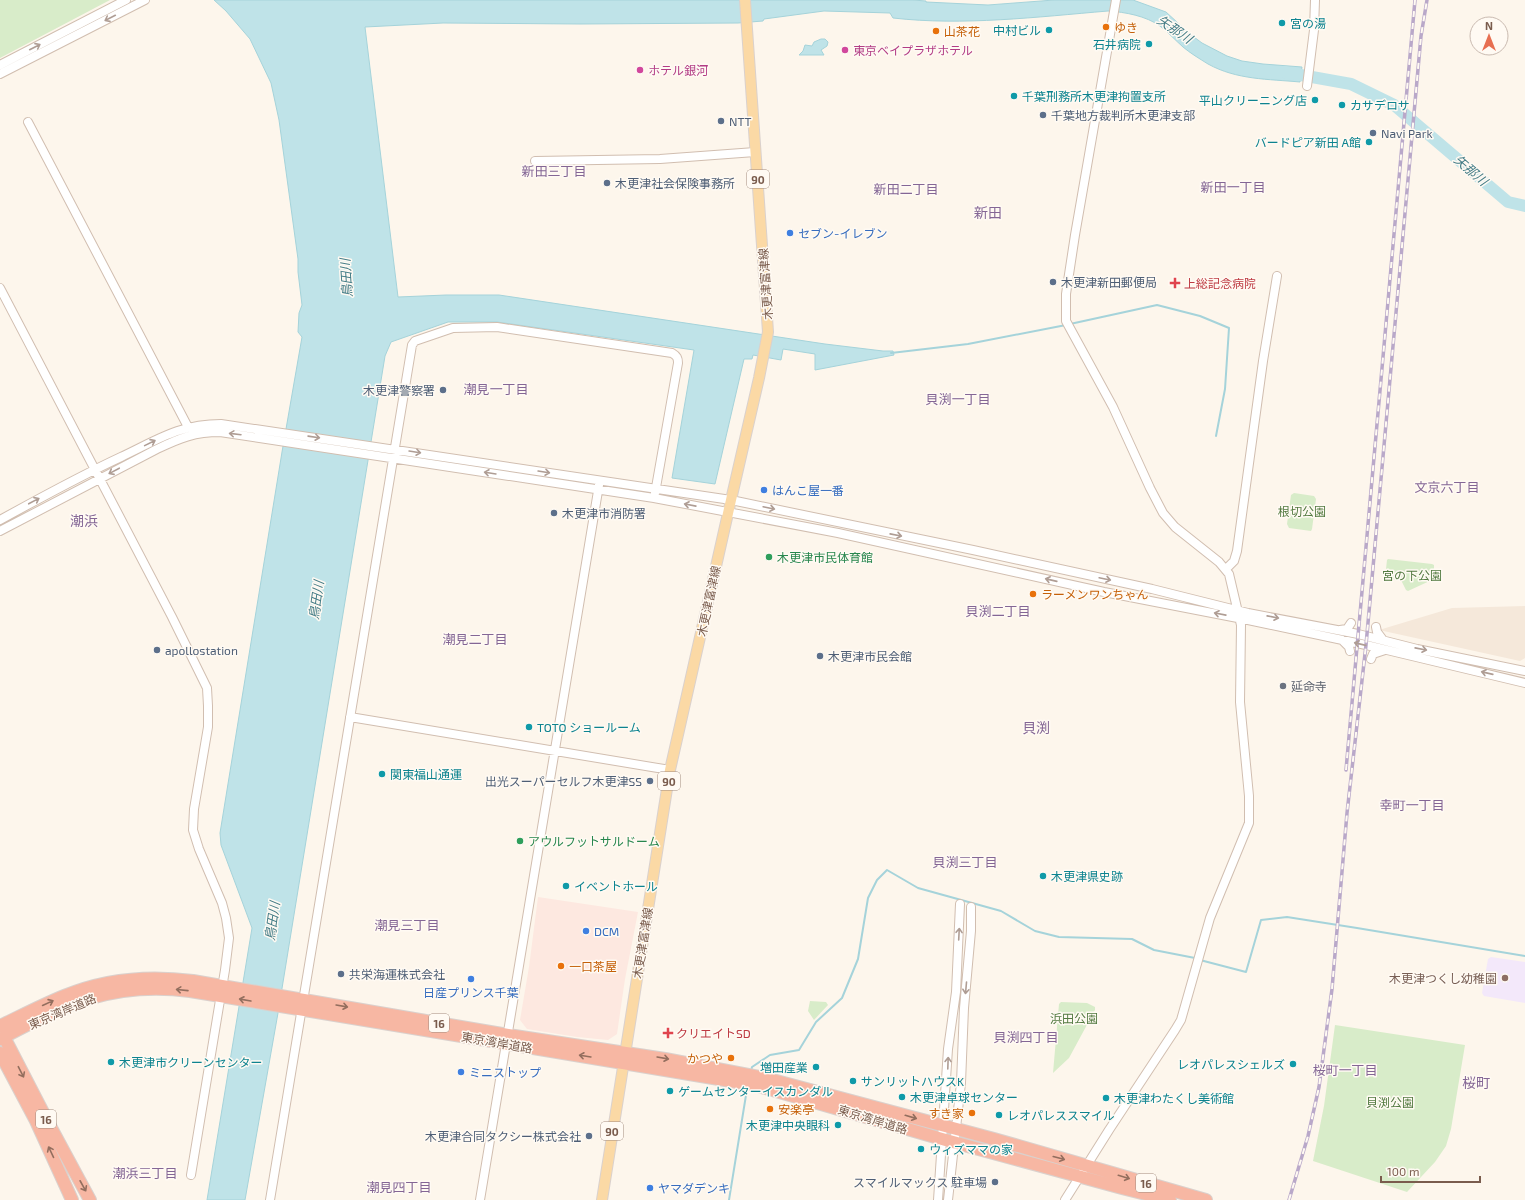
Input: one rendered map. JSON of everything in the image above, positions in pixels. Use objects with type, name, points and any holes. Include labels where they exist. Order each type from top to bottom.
[{"type":"highway","name":"東京湾岸道路","points":[[90,1200],[1,1034],[62,997],[89,987],[114,981],[137,978],[157,978],[183,980],[221,990],[303,1005],[507,1039],[765,1078],[1206,1200]]},
{"type":"highway","name":"16","points":[[0,1053],[36,1122],[72,1200]]},
{"type":"highway","name":"東京湾岸道路","points":[[624,1057],[755,1085],[942,1139],[1170,1200]]},
{"type":"main road","name":"木更津富津線","points":[[602,1200],[670,770],[763,363],[768,332],[745,0]]},
{"type":"street","points":[[0,65],[126,0]]},
{"type":"street","points":[[0,74],[145,0]]},
{"type":"street","points":[[1065,1200],[1180,1020],[1210,918],[1249,823],[1249,796],[1240,702],[1241,633],[1239,614],[1231,579],[1226,569],[1175,527],[1163,513],[1113,407],[1068,325],[1066,294],[1116,0]]},
{"type":"street","points":[[1307,86],[1315,0]]},
{"type":"street","points":[[28,122],[188,427]]},
{"type":"street","points":[[535,161],[660,158],[755,152]]},
{"type":"street","points":[[1226,569],[1234,561],[1237,551],[1276,276]]},
{"type":"street","points":[[0,288],[172,617],[207,688],[208,727],[194,809],[193,830],[199,849],[222,903],[226,918],[228,945],[191,1175]]},
{"type":"street","points":[[270,1200],[393,458],[412,345],[414,341],[447,329],[497,327],[672,353],[676,355],[678,358],[655,493]]},
{"type":"street","points":[[0,520],[95,469],[175,431],[204,424],[221,424],[375,455],[598,490],[655,493],[731,500],[987,553],[1160,591],[1239,614],[1342,640],[1525,682]]},
{"type":"street","points":[[0,531],[157,449],[191,435],[204,432],[275,435],[377,446],[600,481],[655,493],[728,512],[838,533],[1104,592],[1334,630],[1525,671]]},
{"type":"street","points":[[480,1200],[600,481]]},
{"type":"street","points":[[1334,630],[1347,629],[1351,623]]},
{"type":"street","points":[[1376,627],[1377,632],[1383,640]]},
{"type":"street","points":[[1342,640],[1349,647],[1350,651]]},
{"type":"street","points":[[1371,659],[1374,654],[1386,650]]},
{"type":"street","points":[[350,717],[670,770]]},
{"type":"street","points":[[938,1200],[948,1049],[956,992],[960,904]]},
{"type":"street","points":[[948,1200],[962,1083],[964,1008],[971,931],[971,907]]},
{"type":"shaded area","points":[[1525,606],[1525,658],[1520,661],[1379,630],[1452,608]]},
{"type":"shaded area","points":[[538,897],[638,912],[625,979],[617,1034],[608,1040],[527,1029],[520,1020],[529,967]]},
{"type":"shaded area","name":"木更津つくし幼稚園","points":[[1491,957],[1525,962],[1525,1003],[1484,996],[1482,993],[1488,959]]},
{"type":"green space","points":[[0,0],[110,0],[0,58]]},
{"type":"green space","name":"根切公園","points":[[1294,493],[1314,496],[1316,499],[1311,531],[1289,528],[1287,524],[1291,495]]},
{"type":"green space","name":"宮の下公園","points":[[1388,559],[1432,564],[1434,565],[1434,579],[1408,591],[1401,580],[1385,578]]},
{"type":"green space","points":[[810,1001],[826,1002],[828,1005],[814,1020],[808,1011]]},
{"type":"green space","name":"浜田公園","points":[[1061,1002],[1087,1003],[1095,1007],[1095,1010],[1069,1058],[1053,1073],[1059,1004]]},
{"type":"green space","name":"貝渕公園","points":[[1335,1025],[1465,1045],[1451,1129],[1446,1146],[1435,1162],[1407,1192],[1313,1161],[1324,1106]]},
{"type":"water","name":"鳥田川","points":[[214,0],[913,0],[988,5],[1054,0],[1133,0],[1166,12],[1202,43],[1227,56],[1242,61],[1302,67],[1300,82],[1253,78],[1230,73],[1208,64],[1195,56],[1163,28],[1154,23],[1135,15],[1108,11],[973,21],[919,20],[893,18],[890,13],[824,11],[764,19],[763,21],[738,23],[443,23],[365,27],[398,297],[499,295],[825,344],[893,351],[894,355],[815,370],[815,354],[783,349],[781,360],[753,355],[752,359],[744,359],[715,484],[672,478],[694,350],[497,322],[448,322],[391,342],[385,356],[278,1013],[245,1200],[207,1200],[252,928],[221,845],[220,833],[302,337],[298,332],[299,313],[302,305],[298,259],[279,120],[271,83],[250,39],[226,11]]},
{"type":"water","points":[[825,39],[828,42],[827,46],[821,50],[824,55],[799,55],[803,51],[805,45],[812,46],[814,42]]},
{"type":"waterway","name":"矢那川","points":[[1284,72],[1351,84],[1394,105],[1508,202],[1525,206]]},
{"type":"waterway","points":[[1070,324],[1157,305],[1200,316],[1229,328],[1225,389],[1216,436]]},
{"type":"waterway","points":[[891,353],[968,344],[1066,325]]},
{"type":"waterway","points":[[751,1071],[752,1067],[770,1055],[799,1050],[816,1022],[842,998],[858,959],[868,898],[877,880],[887,870],[918,888],[1001,911],[1035,931],[1059,937],[1132,939],[1154,950],[1195,958]]},
{"type":"waterway","points":[[1200,960],[1246,972],[1261,920],[1287,917],[1525,956]]},
{"type":"waterway","points":[[729,1200],[747,1089]]},
{"type":"railway","points":[[1346,770],[1415,0]]},
{"type":"railway","points":[[1289,1200],[1308,1136],[1319,1087],[1332,989],[1347,813],[1366,645],[1421,36],[1427,0]]},
{"type":"place","name":"宮の湯","points":[[1282,23]]},
{"type":"place","name":"ゆき","points":[[1106,27]]},
{"type":"place","name":"中村ビル","points":[[1049,30]]},
{"type":"place","name":"山茶花","points":[[936,31]]},
{"type":"place","name":"石井病院","points":[[1149,44]]},
{"type":"place","name":"東京ベイプラザホテル","points":[[845,50]]},
{"type":"place","name":"ホテル銀河","points":[[640,70]]},
{"type":"place","name":"千葉刑務所木更津拘置支所","points":[[1014,96]]},
{"type":"place","name":"平山クリーニング店","points":[[1315,100]]},
{"type":"place","name":"カサデロサ","points":[[1342,105]]},
{"type":"place","name":"千葉地方裁判所木更津支部","points":[[1043,115]]},
{"type":"place","name":"NTT","points":[[721,121]]},
{"type":"place","name":"Navi Park","points":[[1373,133]]},
{"type":"place","name":"バードピア新田 A館","points":[[1369,142]]},
{"type":"place","name":"木更津社会保険事務所","points":[[607,183]]},
{"type":"place","name":"セブン-イレブン","points":[[790,233]]},
{"type":"place","name":"木更津新田郵便局","points":[[1053,282]]},
{"type":"place","name":"上総記念病院","points":[[1175,283]]},
{"type":"place","name":"木更津警察署","points":[[443,390]]},
{"type":"place","name":"はんこ屋一番","points":[[764,490]]},
{"type":"place","name":"木更津市消防署","points":[[554,513]]},
{"type":"place","name":"木更津市民体育館","points":[[769,557]]},
{"type":"place","name":"ラーメンワンちゃん","points":[[1033,594]]},
{"type":"place","name":"apollostation","points":[[157,650]]},
{"type":"place","name":"木更津市民会館","points":[[820,656]]},
{"type":"place","name":"延命寺","points":[[1283,686]]},
{"type":"place","name":"TOTO ショールーム","points":[[529,727]]},
{"type":"place","name":"関東福山通運","points":[[382,774]]},
{"type":"place","name":"出光スーパーセルフ木更津SS","points":[[650,781]]},
{"type":"place","name":"アウルフットサルドーム","points":[[520,841]]},
{"type":"place","name":"木更津県史跡","points":[[1043,876]]},
{"type":"place","name":"イベントホール","points":[[566,886]]},
{"type":"place","name":"DCM","points":[[586,931]]},
{"type":"place","name":"一口茶屋","points":[[561,966]]},
{"type":"place","name":"共栄海運株式会社","points":[[341,974]]},
{"type":"place","name":"木更津つくし幼稚園","points":[[1505,978]]},
{"type":"place","name":"日産プリンス千葉","points":[[471,979]]},
{"type":"place","name":"クリエイトSD","points":[[668,1033]]},
{"type":"place","name":"かつや","points":[[731,1058]]},
{"type":"place","name":"木更津市クリーンセンター","points":[[111,1062]]},
{"type":"place","name":"レオパレスシェルズ","points":[[1293,1064]]},
{"type":"place","name":"増田産業","points":[[816,1067]]},
{"type":"place","name":"ミニストップ","points":[[461,1072]]},
{"type":"place","name":"サンリットハウスK","points":[[853,1081]]},
{"type":"place","name":"ゲームセンターイスカンダル","points":[[670,1091]]},
{"type":"place","name":"木更津卓球センター","points":[[902,1097]]},
{"type":"place","name":"木更津わたくし美術館","points":[[1106,1098]]},
{"type":"place","name":"安楽亭","points":[[770,1109]]},
{"type":"place","name":"すき家","points":[[972,1113]]},
{"type":"place","name":"レオパレススマイル","points":[[999,1115]]},
{"type":"place","name":"木更津中央眼科","points":[[838,1125]]},
{"type":"place","name":"木更津合同タクシー株式会社","points":[[589,1136]]},
{"type":"place","name":"ウィズママの家","points":[[921,1149]]},
{"type":"place","name":"スマイルマックス 駐車場","points":[[995,1182]]},
{"type":"place","name":"ヤマダデンキ","points":[[650,1188]]},
{"type":"district","name":"新田三丁目","points":[[554,171]]},
{"type":"district","name":"新田一丁目","points":[[1233,187]]},
{"type":"district","name":"新田二丁目","points":[[906,189]]},
{"type":"district","name":"新田","points":[[988,212]]},
{"type":"district","name":"潮見一丁目","points":[[496,389]]},
{"type":"district","name":"貝渕一丁目","points":[[958,399]]},
{"type":"district","name":"文京六丁目","points":[[1447,487]]},
{"type":"district","name":"潮浜","points":[[84,520]]},
{"type":"district","name":"貝渕二丁目","points":[[998,611]]},
{"type":"district","name":"潮見二丁目","points":[[475,639]]},
{"type":"district","name":"貝渕","points":[[1036,727]]},
{"type":"district","name":"幸町一丁目","points":[[1412,805]]},
{"type":"district","name":"貝渕三丁目","points":[[965,862]]},
{"type":"district","name":"潮見三丁目","points":[[407,925]]},
{"type":"district","name":"貝渕四丁目","points":[[1026,1037]]},
{"type":"district","name":"桜町一丁目","points":[[1345,1070]]},
{"type":"district","name":"桜町","points":[[1476,1082]]},
{"type":"district","name":"潮浜三丁目","points":[[145,1173]]},
{"type":"district","name":"潮見四丁目","points":[[399,1187]]}]
